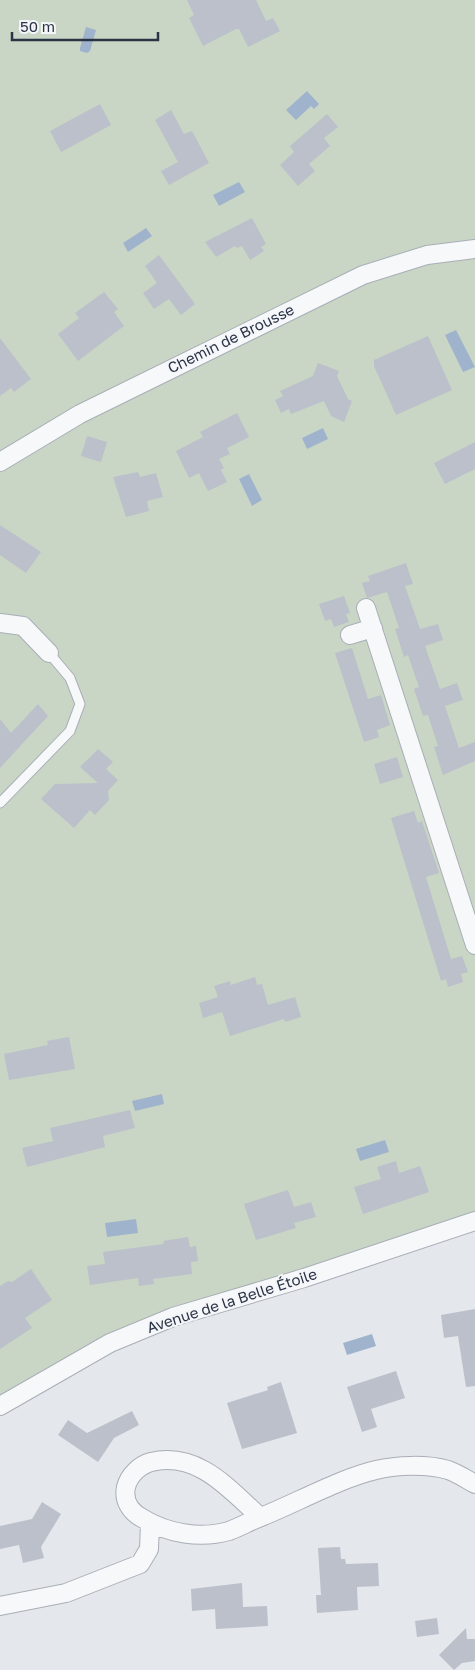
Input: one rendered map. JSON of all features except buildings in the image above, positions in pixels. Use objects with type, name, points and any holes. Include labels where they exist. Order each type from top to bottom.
[{"type":"street","name":"Chemin de Brousse","points":[[0,462],[80,414],[363,275],[427,255],[475,249]]},
{"type":"street","points":[[366,608],[475,945]]},
{"type":"street","points":[[0,623],[23,626],[49,653]]},
{"type":"street","points":[[350,635],[373,628]]},
{"type":"street","name":"Avenue de la Belle Étoile","points":[[0,1406],[110,1343],[173,1317],[313,1275],[475,1221]]},
{"type":"street","points":[[260,1517],[229,1489],[190,1462],[166,1458],[146,1463],[136,1470],[126,1486],[125,1498],[129,1508],[150,1523],[194,1535],[230,1530],[376,1470],[411,1466],[447,1470],[475,1484]]},
{"type":"street","points":[[0,1606],[66,1593],[140,1564],[149,1549],[150,1523]]},
{"type":"lane","points":[[0,803],[70,731],[80,704],[70,678],[49,653]]},
{"type":"green space","points":[[0,0],[475,0],[475,1221],[173,1317],[0,1405]]},
{"type":"water","points":[[86,27],[96,30],[90,51],[87,53],[80,51]]},
{"type":"water","points":[[307,91],[319,104],[314,109],[311,106],[296,120],[286,110]]},
{"type":"water","points":[[239,182],[245,192],[219,206],[213,195]]},
{"type":"water","points":[[146,228],[152,236],[128,252],[123,243]]},
{"type":"water","points":[[456,330],[475,367],[463,372],[445,335]]},
{"type":"water","points":[[323,428],[328,439],[307,449],[302,438]]},
{"type":"water","points":[[249,474],[262,500],[252,506],[239,479]]},
{"type":"water","points":[[162,1094],[164,1104],[135,1111],[132,1101]]},
{"type":"water","points":[[385,1140],[389,1152],[360,1161],[356,1149]]},
{"type":"water","points":[[136,1219],[138,1233],[107,1237],[105,1223]]},
{"type":"water","points":[[372,1334],[376,1346],[347,1355],[343,1343]]}]
